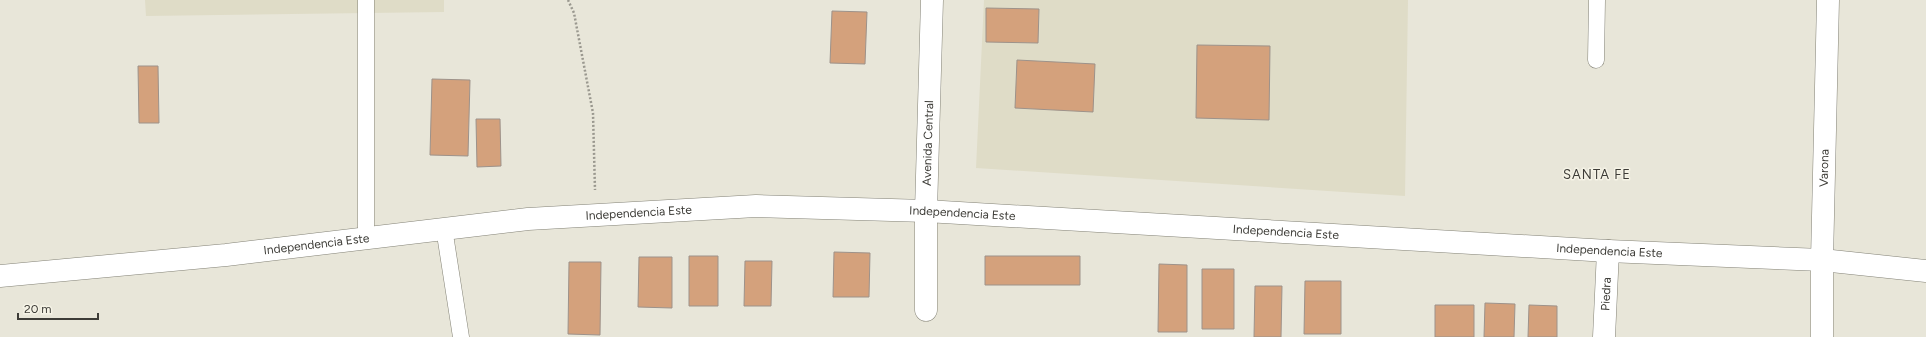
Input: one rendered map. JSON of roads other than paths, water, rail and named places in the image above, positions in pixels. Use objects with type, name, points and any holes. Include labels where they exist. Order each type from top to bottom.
[{"type":"main road","name":"Avenida Central","points":[[926,310],[926,211],[932,0]]},
{"type":"main road","name":"Varona","points":[[1822,337],[1822,260],[1828,0]]},
{"type":"main road","name":"Independencia Este","points":[[0,276],[226,255],[366,237],[528,219],[756,206],[926,211],[1608,251],[1822,260],[1926,271]]},
{"type":"main road","name":"Piedra","points":[[1604,337],[1608,251]]},
{"type":"lane","points":[[366,0],[366,237]]},
{"type":"lane","points":[[1596,60],[1597,0]]},
{"type":"lane","points":[[444,228],[461,337]]},
{"type":"district","name":"SANTA FE","points":[[1597,174]]}]
